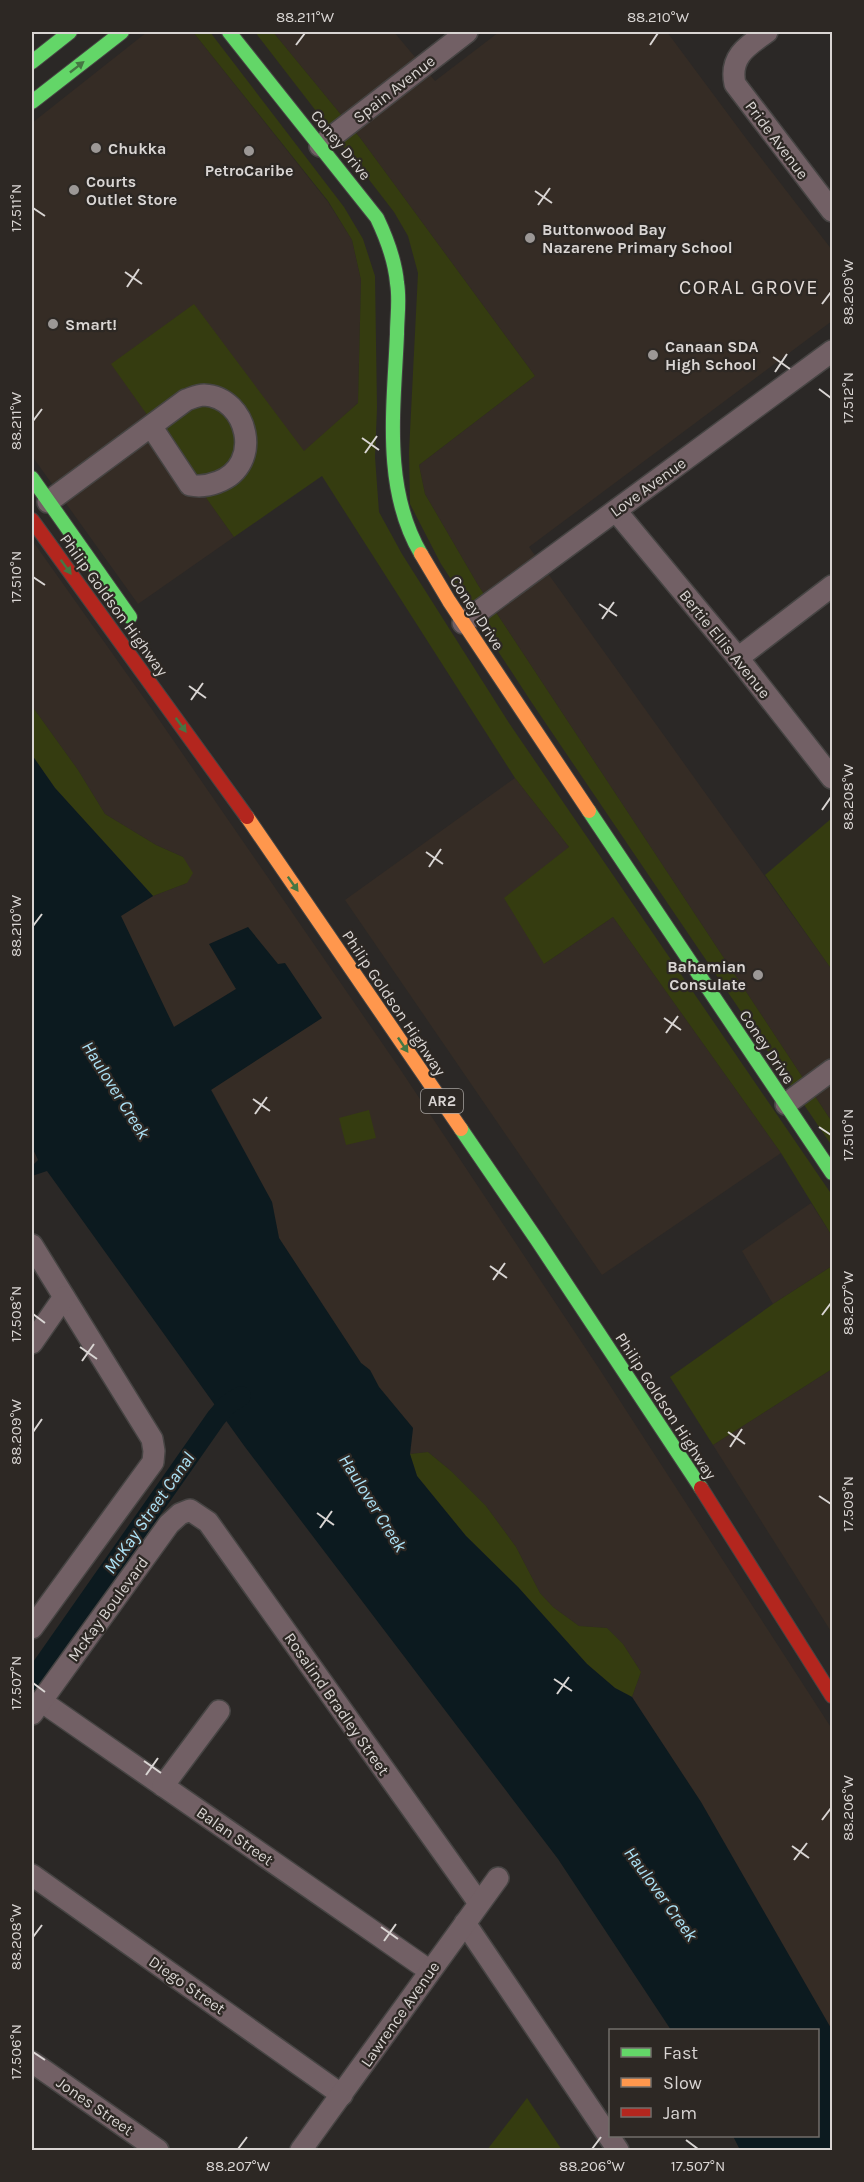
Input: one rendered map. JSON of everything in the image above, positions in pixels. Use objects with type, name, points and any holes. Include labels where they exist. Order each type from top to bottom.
[{"type":"main road","points":[[32,62],[70,32]]},
{"type":"main road","points":[[32,102],[122,32]]},
{"type":"main road","name":"Coney Drive","points":[[229,32],[377,218],[395,264],[398,287],[393,445],[396,484],[404,517],[418,549],[464,623],[832,1173]]},
{"type":"main road","name":"Philip Goldson Highway","points":[[32,478],[136,624]]},
{"type":"main road","name":"Philip Goldson Highway","points":[[32,520],[218,775],[531,1230],[738,1545],[832,1696]]},
{"type":"street","name":"Spain Avenue","points":[[320,146],[467,32]]},
{"type":"street","name":"Pride Avenue","points":[[766,32],[741,53],[732,73],[735,84],[832,211]]},
{"type":"street","name":"Love Avenue","points":[[464,623],[832,351]]},
{"type":"street","points":[[48,502],[186,400],[202,395],[218,398],[234,409],[245,431],[246,450],[242,464],[228,478],[199,487],[190,485],[151,426]]},
{"type":"street","name":"Bertie Ellis Avenue","points":[[616,511],[738,658],[832,778]]},
{"type":"street","points":[[738,658],[832,586]]},
{"type":"street","points":[[786,1104],[832,1070]]},
{"type":"street","points":[[32,1245],[152,1439],[154,1451],[153,1462],[32,1628]]},
{"type":"street","points":[[32,1343],[64,1297]]},
{"type":"street","name":"McKay Boulevard","points":[[36,1708],[170,1524],[180,1514],[190,1510]]},
{"type":"street","name":"Rosalind Bradley Street","points":[[190,1510],[208,1522],[479,1903]]},
{"type":"street","name":"Balan Street","points":[[36,1708],[163,1786],[430,1971]]},
{"type":"street","points":[[163,1786],[219,1711]]},
{"type":"street","name":"Diego Street","points":[[32,1875],[342,2096]]},
{"type":"street","name":"Lawrence Avenue","points":[[301,2151],[498,1878]]},
{"type":"street","points":[[465,1923],[618,2151]]},
{"type":"street","name":"Jones Street","points":[[32,2062],[158,2151]]},
{"type":"shaded area","points":[[147,32],[193,32],[328,202],[352,240],[361,280],[358,403],[304,452],[194,305],[112,364],[234,537],[138,604],[32,456],[32,123]]},
{"type":"shaded area","points":[[273,32],[394,32],[435,81],[499,32],[667,32],[832,250],[832,321],[529,547],[832,970],[832,1122],[478,585],[425,494],[419,465],[535,376],[361,139]]},
{"type":"shaded area","points":[[32,540],[400,1069],[600,1370],[832,1729],[832,2030],[701,1802],[632,1697],[641,1672],[623,1644],[607,1628],[579,1626],[553,1607],[540,1593],[516,1547],[486,1506],[428,1452],[410,1454],[413,1428],[379,1387],[370,1370],[361,1363],[279,1238],[272,1202],[211,1089],[321,1018],[236,989],[174,1027],[120,916],[153,896],[187,883],[183,857],[156,845],[105,814],[78,770],[32,706]]},
{"type":"shaded area","points":[[515,778],[569,847],[544,964],[613,917],[781,1153],[602,1275],[345,900]]},
{"type":"shaded area","points":[[811,1203],[832,1236],[832,1266],[773,1304],[742,1251]]},
{"type":"shaded area","points":[[832,1369],[832,1633],[713,1445]]},
{"type":"green space","points":[[193,32],[210,32],[344,207],[363,239],[375,276],[377,408],[375,457],[379,512],[402,554],[509,723],[832,1195],[832,1236],[781,1153],[613,917],[544,964],[504,898],[569,847],[515,778],[322,476],[234,537],[111,364],[194,304],[304,451],[358,403],[361,280],[352,240],[328,201]]},
{"type":"green space","points":[[255,32],[273,32],[361,139],[535,376],[419,465],[425,494],[478,585],[832,1122],[832,1146],[532,703],[441,564],[410,504],[409,452],[418,273],[408,236],[394,212]]},
{"type":"green space","points":[[32,706],[78,770],[105,814],[156,845],[183,857],[193,873],[187,883],[153,896],[55,788],[32,755]]},
{"type":"green space","points":[[832,818],[832,970],[765,875]]},
{"type":"green space","points":[[369,1110],[376,1138],[346,1145],[339,1118]]},
{"type":"green space","points":[[832,1266],[832,1369],[713,1445],[670,1377],[773,1304]]},
{"type":"green space","points":[[428,1452],[486,1506],[516,1547],[540,1593],[553,1607],[579,1626],[607,1628],[623,1644],[641,1672],[632,1697],[615,1688],[587,1664],[518,1587],[466,1536],[417,1476],[410,1454]]},
{"type":"green space","points":[[527,2098],[562,2150],[487,2150]]},
{"type":"water","name":"Haulover Creek","points":[[32,755],[55,788],[153,896],[121,916],[174,1027],[236,989],[209,944],[248,927],[278,964],[285,963],[322,1018],[211,1090],[272,1202],[279,1238],[361,1363],[370,1370],[379,1387],[413,1428],[410,1454],[417,1476],[466,1536],[518,1587],[587,1664],[615,1688],[632,1697],[701,1802],[832,2030],[832,2150],[740,2150],[734,2137],[819,2137],[819,2029],[670,2029],[558,1859],[245,1447],[47,1171],[32,1176],[32,1166],[38,1160],[32,1147]]},
{"type":"waterway","name":"McKay Street Canal","points":[[32,1681],[216,1418],[227,1405],[241,1396]]},
{"type":"traffic: fast","points":[[32,62],[70,32]]},
{"type":"traffic: fast","points":[[32,102],[122,32]]},
{"type":"traffic: fast","points":[[229,32],[377,218],[387,242],[396,274],[398,296],[393,418],[395,475],[400,502],[421,554]]},
{"type":"traffic: fast","points":[[32,478],[130,617]]},
{"type":"traffic: fast","points":[[589,811],[832,1173]]},
{"type":"traffic: fast","points":[[461,1129],[701,1488]]},
{"type":"traffic: slow","points":[[421,554],[449,601],[589,811]]},
{"type":"traffic: slow","points":[[247,817],[461,1129]]},
{"type":"traffic: jam","points":[[32,520],[247,817]]},
{"type":"traffic: jam","points":[[701,1488],[832,1696]]},
{"type":"place","name":"Chukka","points":[[96,148]]},
{"type":"place","name":"PetroCaribe","points":[[249,151]]},
{"type":"place","name":"Courts Outlet Store","points":[[74,190]]},
{"type":"place","name":"Buttonwood Bay Nazarene Primary School","points":[[530,238]]},
{"type":"place","name":"Smart!","points":[[53,324]]},
{"type":"place","name":"Canaan SDA High School","points":[[653,355]]},
{"type":"place","name":"Bahamian Consulate","points":[[758,975]]},
{"type":"district","name":"CORAL GROVE","points":[[749,287]]}]
